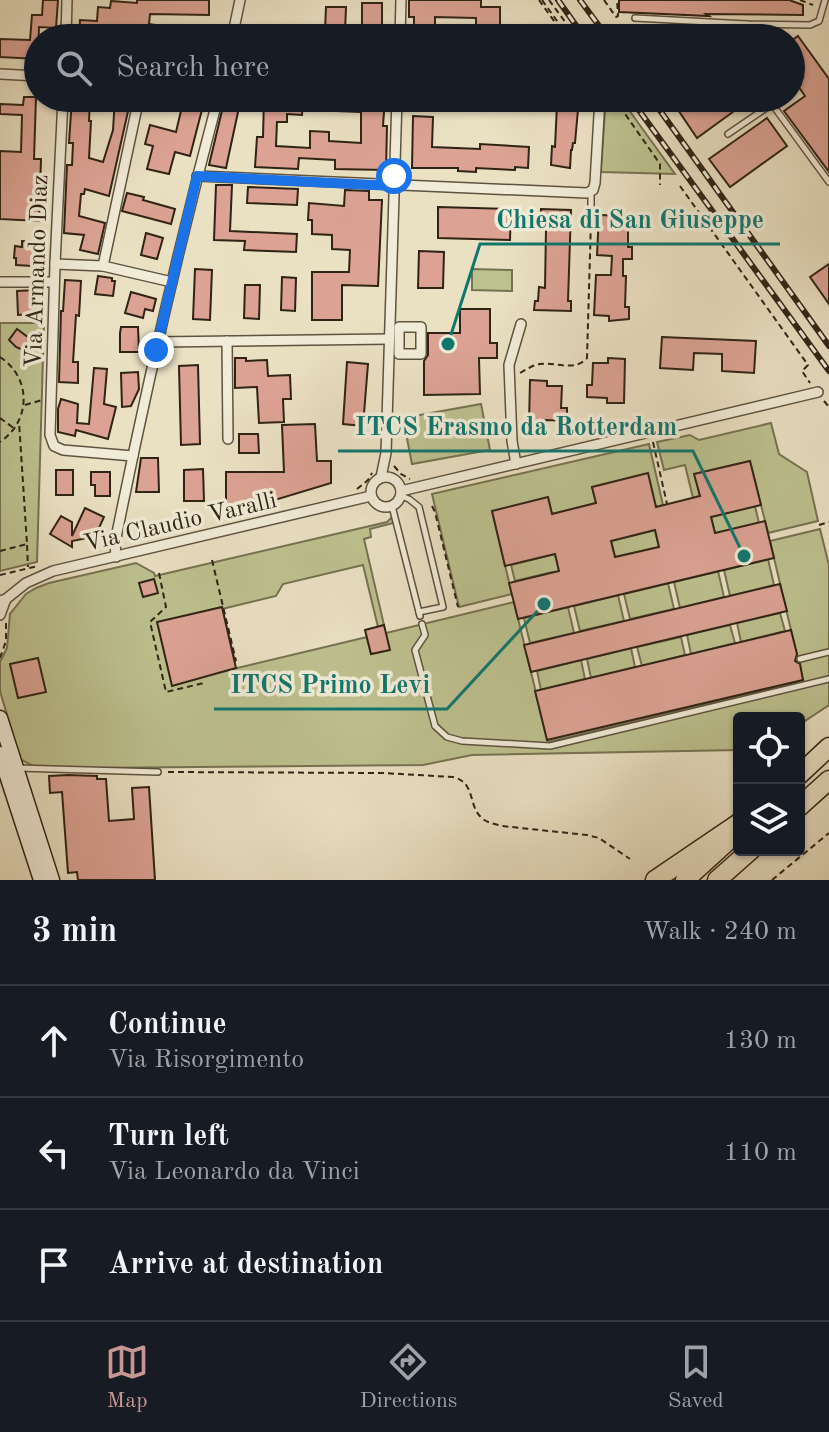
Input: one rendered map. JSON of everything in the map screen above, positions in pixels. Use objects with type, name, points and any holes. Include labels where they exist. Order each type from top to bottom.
[{"type":"highway","points":[[805,769],[829,747]]},
{"type":"highway","points":[[805,802],[829,780]]},
{"type":"highway","points":[[655,880],[733,827]]},
{"type":"highway","points":[[685,880],[733,836]]},
{"type":"highway","points":[[720,878],[744,856]]},
{"type":"street","points":[[66,24],[67,0]]},
{"type":"street","points":[[235,24],[240,0]]},
{"type":"street","points":[[400,24],[401,0]]},
{"type":"street","points":[[0,74],[24,75]]},
{"type":"street","name":"Via Armando Diaz","points":[[62,112],[50,435],[54,446],[63,450],[133,456]]},
{"type":"street","points":[[103,266],[136,112]]},
{"type":"street","points":[[116,557],[115,543],[158,342],[214,112]]},
{"type":"street","points":[[381,477],[397,481],[401,493],[397,503],[387,508],[379,506],[371,496],[372,484],[381,477],[385,458],[397,112]]},
{"type":"street","points":[[197,176],[591,192],[595,185],[599,112]]},
{"type":"street","points":[[55,264],[103,266],[172,282]]},
{"type":"street","points":[[0,282],[54,282]]},
{"type":"street","points":[[516,464],[509,365],[521,324]]},
{"type":"street","points":[[158,342],[389,339]]},
{"type":"street","points":[[227,341],[228,439]]},
{"type":"street","points":[[401,493],[818,392]]},
{"type":"street","name":"Via Claudio Varalli","points":[[3,617],[3,600],[53,571],[371,496]]},
{"type":"street","points":[[0,718],[7,769],[41,880]]},
{"type":"street","points":[[0,754],[52,880]]},
{"type":"lane","points":[[805,25],[819,21],[824,3]]},
{"type":"lane","points":[[635,18],[746,24]]},
{"type":"lane","points":[[728,134],[757,112]]},
{"type":"lane","points":[[779,112],[829,182]]},
{"type":"lane","points":[[591,192],[591,211]]},
{"type":"lane","points":[[392,506],[420,614],[443,607],[419,507],[401,493]]},
{"type":"lane","points":[[422,624],[425,635],[415,650],[432,719],[442,734],[457,741],[550,746],[829,679]]},
{"type":"lane","points":[[800,659],[829,652]]},
{"type":"lane","points":[[7,769],[158,772]]},
{"type":"path","points":[[540,0],[557,24]]},
{"type":"path","points":[[540,0],[559,24]]},
{"type":"path","points":[[549,0],[564,24]]},
{"type":"path","points":[[604,0],[616,17],[617,0]]},
{"type":"path","points":[[800,0],[809,4],[824,3]]},
{"type":"path","points":[[624,112],[660,164],[660,185]]},
{"type":"path","points":[[680,186],[808,365],[802,371],[818,392]]},
{"type":"path","points":[[510,378],[537,364],[575,366],[587,358],[591,211]]},
{"type":"path","points":[[0,357],[11,365],[20,380],[24,405],[15,429],[0,442]]},
{"type":"path","points":[[0,365],[4,359]]},
{"type":"path","points":[[24,405],[42,400]]},
{"type":"path","points":[[0,418],[15,429]]},
{"type":"path","points":[[19,422],[29,568]]},
{"type":"path","points":[[652,441],[667,504]]},
{"type":"path","points":[[393,462],[401,474],[414,480]]},
{"type":"path","points":[[356,490],[368,480],[373,466]]},
{"type":"path","points":[[432,506],[458,607]]},
{"type":"path","points":[[819,525],[829,522]]},
{"type":"path","points":[[0,551],[27,544]]},
{"type":"path","points":[[212,560],[236,661]]},
{"type":"path","points":[[159,573],[166,607],[150,622],[166,692],[204,683]]},
{"type":"path","points":[[0,658],[6,641],[3,617]]},
{"type":"path","points":[[158,772],[383,773],[453,777],[466,784],[477,813],[488,822],[599,838],[630,859]]},
{"type":"path","points":[[772,880],[829,833]]},
{"type":"green space","points":[[605,112],[630,112],[675,174],[601,172]]},
{"type":"green space","points":[[472,269],[512,270],[512,291],[472,290]]},
{"type":"green space","points":[[0,323],[44,323],[37,562],[0,571]]},
{"type":"green space","points":[[481,404],[490,450],[412,464],[403,418]]},
{"type":"green space","points":[[771,423],[779,454],[807,472],[818,521],[768,533],[750,461],[695,474],[700,496],[693,498],[685,465],[664,470],[657,442],[690,435],[699,440]]},
{"type":"green space","points":[[649,444],[663,505],[656,507],[647,474],[592,487],[596,503],[552,514],[548,498],[492,511],[512,594],[459,607],[432,494]]},
{"type":"green space","points":[[755,506],[759,523],[716,537],[711,517]]},
{"type":"green space","points":[[392,517],[393,523],[370,529],[371,537],[364,539],[384,625],[378,627],[363,565],[283,584],[276,596],[222,609],[235,661],[194,671],[195,678],[367,637],[371,654],[389,650],[386,633],[514,602],[548,742],[803,681],[770,541],[820,529],[829,565],[829,705],[805,721],[805,712],[733,712],[733,750],[472,755],[423,765],[82,768],[33,766],[20,759],[0,691],[0,662],[7,648],[10,614],[26,594],[49,583],[136,563],[155,576],[387,522]]},
{"type":"green space","points":[[655,530],[659,547],[615,557],[611,541]]},
{"type":"green space","points":[[555,554],[560,574],[552,572],[515,581],[511,565]]},
{"type":"green space","points":[[768,559],[774,585],[730,596],[724,570]]},
{"type":"green space","points":[[718,571],[724,597],[680,608],[674,582]]},
{"type":"green space","points":[[668,583],[674,609],[630,619],[624,594]]},
{"type":"green space","points":[[618,595],[624,621],[580,631],[574,606]]},
{"type":"green space","points":[[568,607],[574,633],[530,643],[524,618]]},
{"type":"green space","points":[[780,613],[785,631],[741,642],[737,623]]},
{"type":"green space","points":[[730,625],[735,643],[691,654],[687,635]]},
{"type":"green space","points":[[681,637],[685,655],[642,666],[637,647]]},
{"type":"green space","points":[[631,648],[635,667],[591,678],[587,659]]},
{"type":"green space","points":[[581,660],[585,679],[541,690],[537,671]]},
{"type":"building","points":[[43,0],[58,0],[56,24],[31,24],[32,15],[42,15]]},
{"type":"building","points":[[137,0],[209,0],[209,15],[150,14],[149,24],[80,24],[80,20],[97,21],[98,7],[110,8],[111,1],[137,3]]},
{"type":"building","points":[[409,0],[481,0],[481,7],[500,7],[500,24],[476,24],[476,18],[435,17],[435,24],[414,24],[414,17],[409,17]]},
{"type":"building","points":[[619,0],[789,0],[803,5],[803,15],[706,14],[709,16],[619,12]]},
{"type":"building","points":[[362,3],[382,3],[382,24],[362,24]]},
{"type":"building","points":[[326,7],[346,7],[345,24],[325,24]]},
{"type":"building","points":[[0,39],[24,40],[24,58],[0,57]]},
{"type":"building","points":[[805,46],[829,79],[829,172],[785,112],[805,112]]},
{"type":"building","points":[[24,97],[24,112],[36,112],[34,159],[41,159],[39,221],[0,219],[0,151],[21,152],[22,115],[0,114],[0,104],[23,105]]},
{"type":"building","points":[[71,112],[89,112],[89,158],[103,162],[113,130],[114,112],[128,112],[109,196],[85,189],[81,194],[79,216],[105,223],[98,254],[80,250],[84,235],[64,233],[67,165],[72,165],[73,143],[69,143]]},
{"type":"building","points":[[181,112],[201,112],[190,156],[175,152],[169,174],[147,169],[153,146],[145,144],[150,125],[176,132]]},
{"type":"building","points":[[222,112],[238,112],[226,168],[209,165]]},
{"type":"building","points":[[264,112],[302,112],[302,115],[287,114],[287,122],[277,122],[276,146],[310,148],[310,131],[329,132],[329,141],[361,143],[361,112],[384,112],[383,126],[387,126],[386,170],[335,169],[335,160],[299,158],[298,169],[255,167],[257,137],[263,137]]},
{"type":"building","points":[[557,112],[578,112],[570,168],[551,165],[552,146],[555,147]]},
{"type":"building","points":[[679,112],[733,112],[697,138]]},
{"type":"building","points":[[413,116],[433,117],[432,147],[480,149],[480,144],[529,147],[528,168],[476,168],[476,172],[458,171],[458,168],[412,168]]},
{"type":"building","points":[[767,118],[787,146],[730,187],[709,159]]},
{"type":"building","points":[[216,185],[232,185],[230,231],[297,234],[296,252],[244,250],[245,241],[214,240]]},
{"type":"building","points":[[248,187],[298,189],[297,205],[247,203]]},
{"type":"building","points":[[345,190],[369,191],[369,200],[382,200],[378,286],[342,285],[342,320],[312,320],[312,272],[349,272],[350,250],[332,249],[332,235],[312,234],[312,220],[308,220],[309,203],[344,206]]},
{"type":"building","points":[[127,193],[175,209],[171,224],[122,211]]},
{"type":"building","points":[[438,207],[511,209],[510,240],[438,238]]},
{"type":"building","points":[[541,209],[571,210],[568,301],[571,301],[571,311],[534,310],[539,287],[545,288],[546,229],[540,229]]},
{"type":"building","points":[[599,215],[628,216],[628,247],[632,247],[632,259],[623,259],[623,276],[626,276],[625,307],[629,307],[629,319],[609,321],[609,316],[594,315],[596,275],[611,275],[612,256],[597,255]]},
{"type":"building","points":[[146,233],[163,238],[157,259],[141,255]]},
{"type":"building","points":[[22,241],[40,242],[42,261],[33,260],[32,266],[16,265],[15,246],[22,247]]},
{"type":"building","points":[[419,251],[444,252],[443,288],[418,288]]},
{"type":"building","points":[[829,264],[829,304],[810,277]]},
{"type":"building","points":[[195,269],[212,270],[210,320],[193,319]]},
{"type":"building","points":[[98,276],[115,281],[113,296],[95,294]]},
{"type":"building","points":[[282,277],[296,278],[295,311],[281,310]]},
{"type":"building","points":[[65,280],[81,281],[73,362],[78,362],[78,383],[59,382]]},
{"type":"building","points":[[245,285],[260,285],[259,319],[244,318]]},
{"type":"building","points":[[36,290],[37,314],[18,315],[17,291]]},
{"type":"building","points":[[131,292],[156,299],[153,311],[145,309],[143,318],[125,313]]},
{"type":"building","points":[[460,309],[490,309],[490,343],[497,343],[497,358],[479,358],[480,394],[424,395],[428,333],[460,333]]},
{"type":"building","points":[[121,327],[138,327],[139,352],[120,352]]},
{"type":"building","points":[[17,329],[33,341],[25,351],[9,340]]},
{"type":"building","points":[[662,337],[756,341],[754,373],[722,371],[722,354],[694,353],[693,370],[660,368]]},
{"type":"building","points":[[235,358],[267,360],[268,376],[290,375],[291,399],[283,399],[284,422],[259,423],[257,387],[235,388]]},
{"type":"building","points":[[608,358],[625,359],[624,403],[607,403],[607,398],[587,397],[587,385],[592,385],[593,363],[608,363]]},
{"type":"building","points":[[347,362],[368,364],[363,426],[343,424]]},
{"type":"building","points":[[198,365],[200,444],[181,445],[179,366]]},
{"type":"building","points":[[94,368],[107,369],[104,404],[116,407],[108,439],[76,430],[75,436],[58,432],[61,399],[78,404],[77,423],[89,424]]},
{"type":"building","points":[[138,372],[139,389],[131,406],[122,407],[121,373]]},
{"type":"building","points":[[530,380],[547,381],[547,386],[562,386],[561,408],[567,408],[567,421],[546,420],[546,425],[529,424]]},
{"type":"building","points":[[315,424],[317,461],[331,461],[331,483],[248,508],[226,509],[226,472],[284,472],[282,425]]},
{"type":"building","points":[[239,434],[258,434],[259,453],[239,453]]},
{"type":"building","points":[[141,458],[158,458],[159,492],[136,492]]},
{"type":"building","points":[[750,461],[761,505],[711,517],[715,533],[765,521],[774,558],[518,619],[509,583],[559,571],[555,554],[505,566],[492,511],[548,497],[552,514],[596,503],[592,487],[648,473],[656,507],[700,496],[694,474]],"holes":[[[655,530],[659,547],[615,557],[611,541]]]},
{"type":"building","points":[[203,469],[204,501],[184,501],[184,470]]},
{"type":"building","points":[[56,470],[73,470],[73,495],[56,495]]},
{"type":"building","points":[[91,472],[110,472],[110,496],[95,496]]},
{"type":"building","points":[[85,508],[104,517],[93,541],[87,538],[72,541],[72,547],[50,534],[61,516],[72,522],[72,536]]},
{"type":"building","points":[[154,579],[158,593],[143,597],[139,583]]},
{"type":"building","points":[[780,584],[787,611],[531,672],[524,645]]},
{"type":"building","points":[[222,607],[236,668],[172,686],[157,622]]},
{"type":"building","points":[[384,625],[390,650],[371,654],[365,630]]},
{"type":"building","points":[[791,630],[797,654],[795,661],[800,664],[803,680],[547,740],[535,691]]},
{"type":"building","points":[[38,658],[46,692],[18,698],[10,664]]},
{"type":"building","points":[[49,776],[106,779],[109,821],[134,819],[132,788],[149,787],[155,880],[78,880],[77,872],[68,873],[62,792],[50,793]]},
{"type":"railway","points":[[558,0],[575,24]]},
{"type":"railway","points":[[580,0],[598,24]]},
{"type":"railway","points":[[640,112],[829,371]]},
{"type":"railway","points":[[661,112],[829,346]]},
{"type":"place","name":"Chiesa di San Giuseppe","points":[[448,344]]},
{"type":"place","name":"ITCS Erasmo da Rotterdam","points":[[744,556]]},
{"type":"place","name":"ITCS Primo Levi","points":[[544,604]]},
{"type":"route","points":[[156,350],[197,176],[394,186],[394,176]]}]
